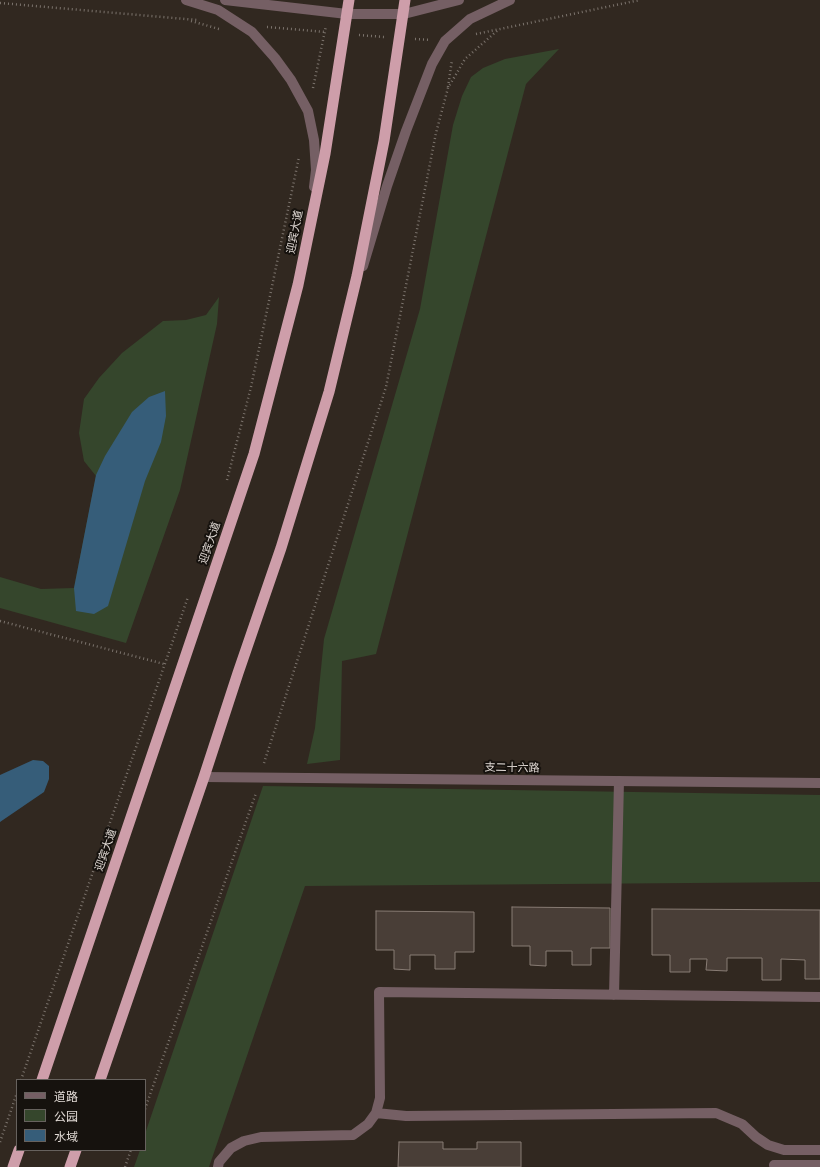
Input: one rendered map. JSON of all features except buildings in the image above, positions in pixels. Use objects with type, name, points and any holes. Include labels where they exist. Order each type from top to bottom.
[{"type":"highway","name":"迎宾大道","points":[[42,1079],[254,454],[298,285],[325,154],[349,0]]},
{"type":"highway","points":[[100,1079],[281,548],[329,392],[357,276],[382,149],[405,0]]},
{"type":"highway","points":[[13,1167],[19,1151]]},
{"type":"highway","points":[[70,1167],[76,1151]]},
{"type":"street","points":[[186,0],[218,10],[252,32],[275,58],[291,80],[308,111],[314,140],[316,170],[311,219]]},
{"type":"street","points":[[225,0],[347,14],[404,14],[459,0]]},
{"type":"street","points":[[341,340],[387,186],[406,131],[432,64],[445,41],[470,19],[510,0]]},
{"type":"street","name":"支二十六路","points":[[204,777],[820,784]]},
{"type":"street","points":[[614,995],[619,782]]},
{"type":"street","points":[[218,1167],[219,1162],[231,1148],[244,1141],[262,1137],[353,1135],[368,1124],[376,1112],[380,1098],[379,992],[820,997]]},
{"type":"street","points":[[376,1112],[406,1116],[716,1113],[742,1124],[756,1137],[768,1145],[784,1150],[820,1150]]},
{"type":"street","points":[[774,1165],[820,1165]]},
{"type":"path","points":[[308,111],[328,12]]},
{"type":"path","points":[[184,19],[223,30]]},
{"type":"path","points":[[146,1106],[261,778],[266,758],[386,387],[436,133],[448,88],[465,58],[499,29]]},
{"type":"path","points":[[225,487],[251,387],[299,156]]},
{"type":"path","points":[[21,1079],[190,590]]},
{"type":"path","points":[[0,621],[164,664]]},
{"type":"path","points":[[0,1142],[16,1096]]},
{"type":"path","points":[[125,1167],[131,1151]]},
{"type":"green space","points":[[559,49],[526,84],[376,654],[342,661],[340,760],[307,764],[315,728],[324,639],[420,309],[453,125],[462,96],[471,77],[483,68],[505,59]]},
{"type":"green space","points":[[219,297],[217,324],[180,490],[126,643],[0,608],[0,577],[41,589],[74,588],[96,476],[84,461],[79,433],[84,399],[99,378],[122,353],[163,321],[186,320],[206,315]]},
{"type":"green space","points":[[263,786],[820,795],[820,882],[305,886],[209,1167],[134,1167],[140,1151],[146,1151],[146,1131]]},
{"type":"water","points":[[165,391],[166,416],[161,442],[145,481],[108,606],[94,614],[76,611],[74,588],[96,475],[105,456],[132,412],[149,397]]},
{"type":"water","points":[[33,760],[43,761],[49,766],[49,779],[44,792],[0,822],[0,775]]}]
